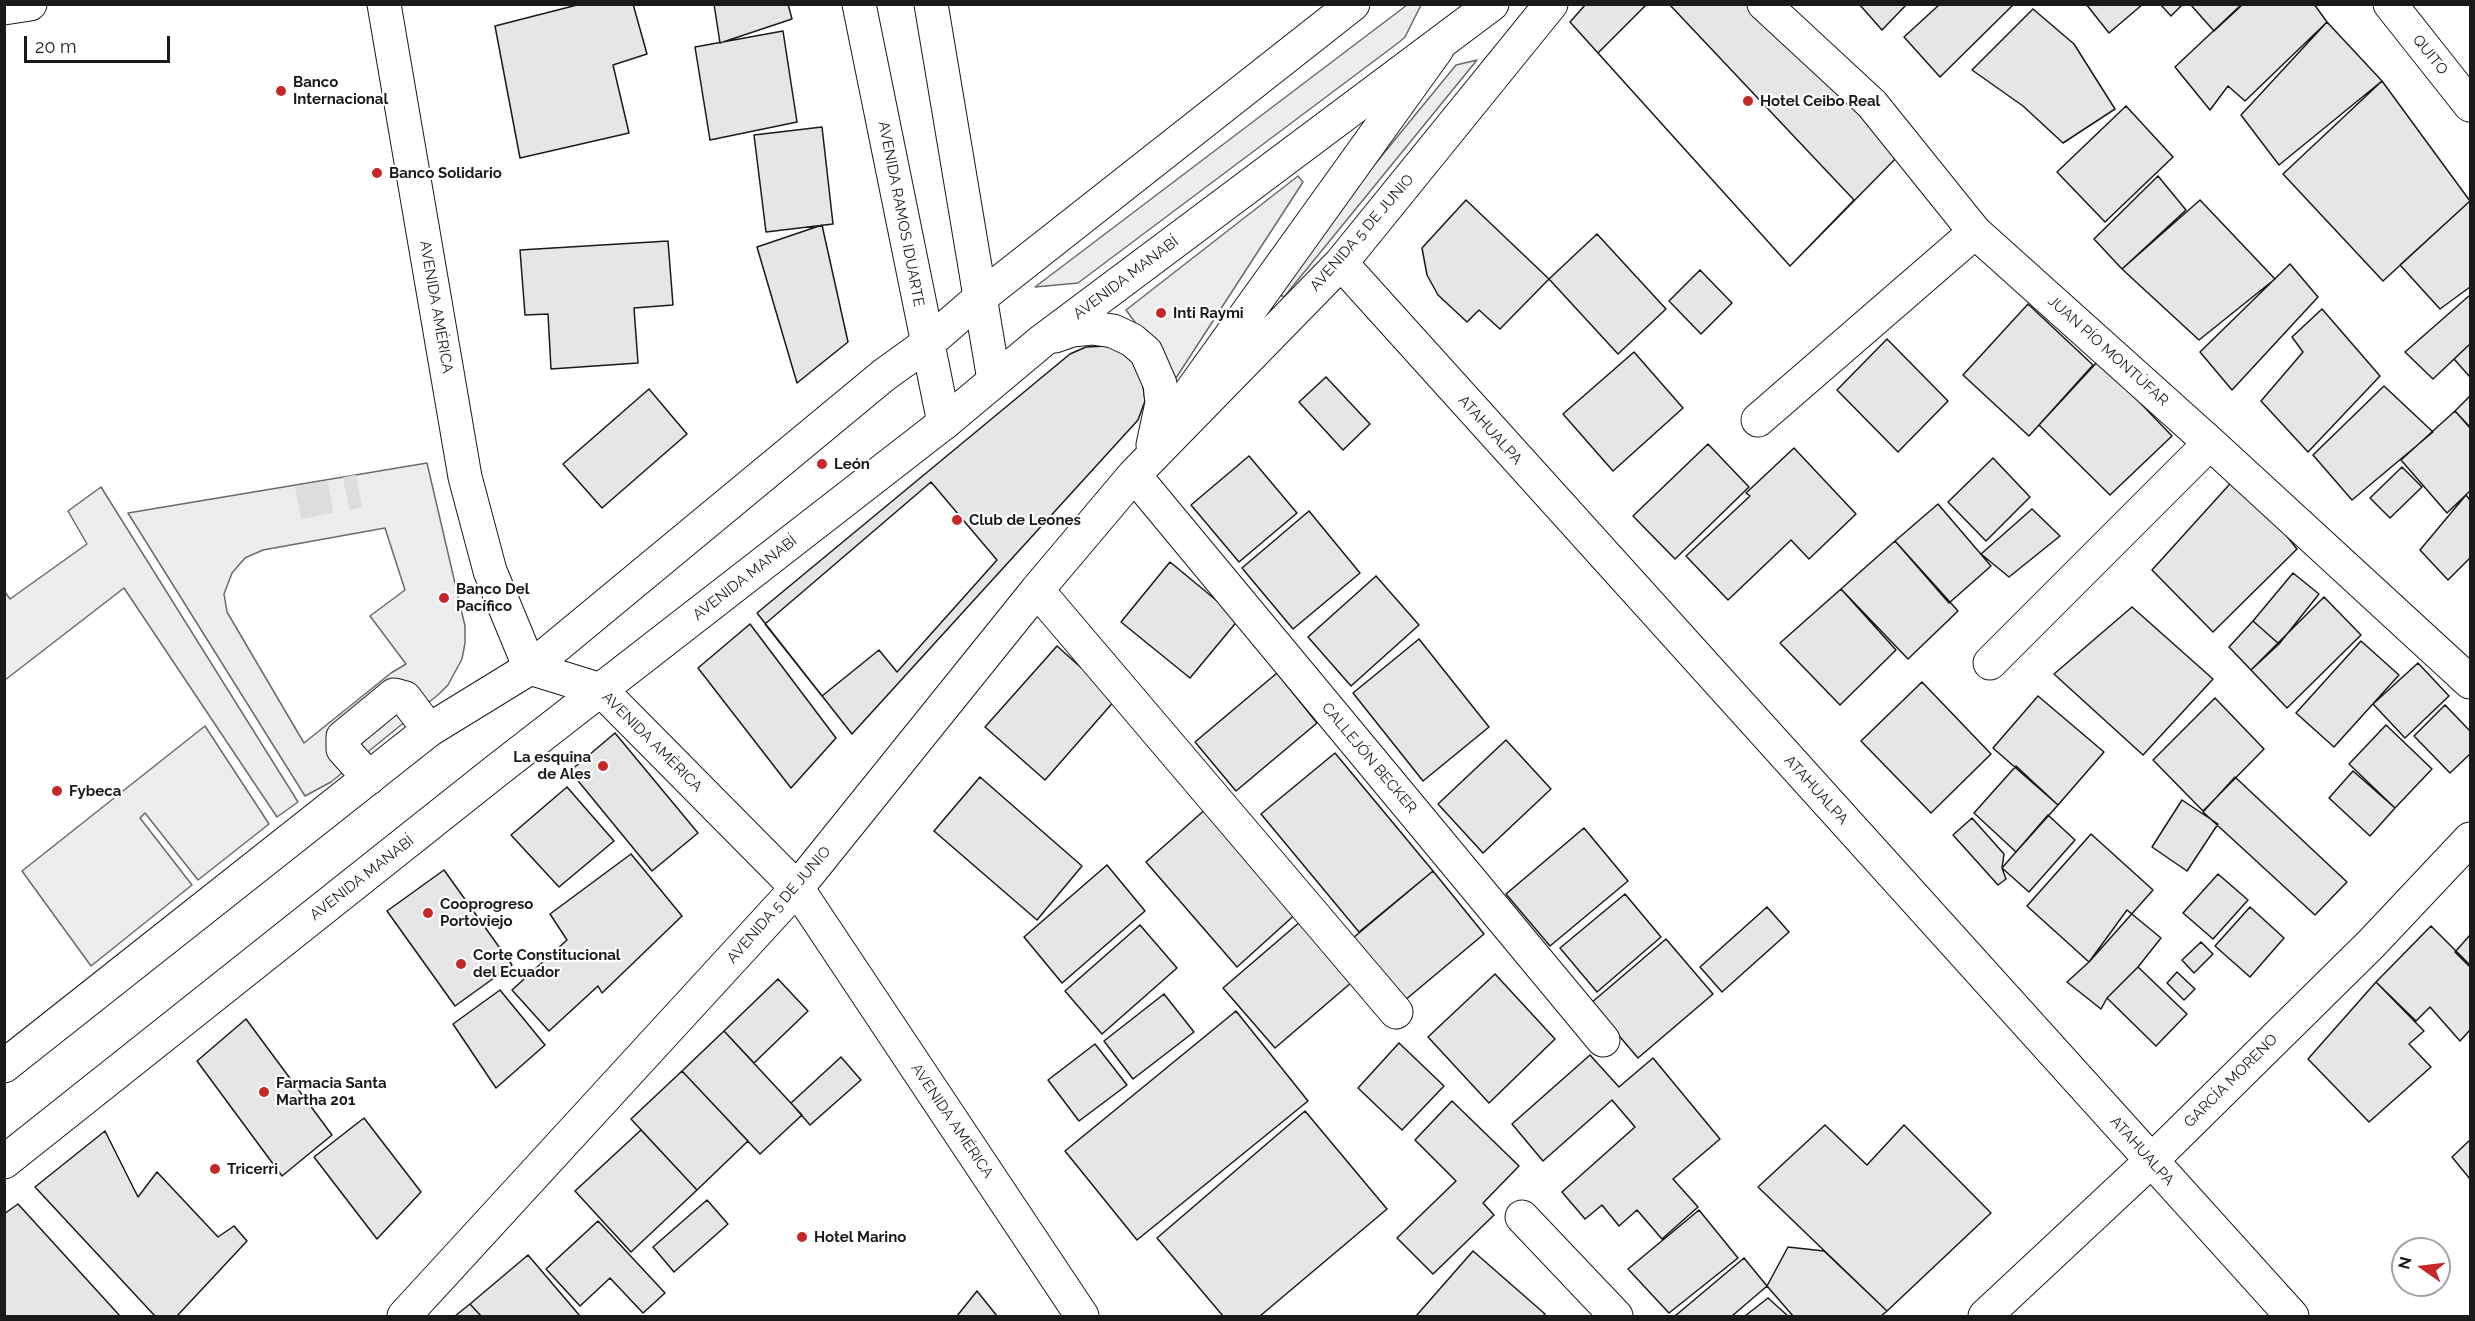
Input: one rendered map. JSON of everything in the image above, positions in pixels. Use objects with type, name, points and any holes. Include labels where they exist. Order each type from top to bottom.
[{"type":"street","points":[[4,8],[30,4]]},
{"type":"street","name":"AVENIDA AMÉRICA","points":[[384,4],[465,477],[490,571],[530,668],[601,690],[797,888],[1082,1317]]},
{"type":"street","name":"AVENIDA RAMOS IDUARTE","points":[[859,4],[944,423]]},
{"type":"street","points":[[930,4],[994,380]]},
{"type":"street","points":[[4,1066],[429,730],[530,668],[884,375],[927,344],[981,297],[1353,4]]},
{"type":"street","name":"AVENIDA 5 DE JUNIO","points":[[1134,476],[1153,445],[1443,41],[1467,4]]},
{"type":"street","name":"AVENIDA MANABÍ","points":[[4,1162],[601,690],[944,423],[1042,341],[1492,4]]},
{"type":"street","name":"AVENIDA 5 DE JUNIO","points":[[404,1317],[797,888],[1037,590],[1134,476],[1341,263],[1551,4]]},
{"type":"street","name":"JUAN PÍO MONTÚFAR","points":[[1764,4],[1872,104],[1975,232],[2210,443],[2470,682]]},
{"type":"street","name":"QUITO","points":[[2390,4],[2470,105]]},
{"type":"street","points":[[1758,420],[1975,232]]},
{"type":"street","name":"ATAHUALPA","points":[[1341,263],[2292,1317]]},
{"type":"street","points":[[1042,341],[1072,330],[1092,328],[1113,332],[1132,340],[1146,352],[1160,384],[1162,403],[1153,445]]},
{"type":"street","points":[[1990,663],[2210,443]]},
{"type":"street","name":"CALLEJÓN BECKER","points":[[1134,476],[1603,1040]]},
{"type":"street","points":[[1037,590],[1396,1012]]},
{"type":"street","points":[[369,778],[343,749],[342,736],[394,695],[405,698],[429,730]]},
{"type":"street","name":"GARCÍA MORENO","points":[[1985,1317],[2151,1161],[2371,944],[2470,839]]},
{"type":"street","points":[[1522,1217],[1616,1317]]},
{"type":"shaded area","points":[[1407,5],[1421,5],[1405,37],[1398,43],[1078,283],[1035,287]]},
{"type":"shaded area","points":[[1477,60],[1284,297],[1272,290],[1456,65]]},
{"type":"shaded area","points":[[1298,176],[1303,182],[1176,378],[1126,310]]},
{"type":"shaded area","points":[[427,463],[465,626],[462,659],[448,685],[439,694],[331,782],[305,796],[128,513]],"holes":[[[385,528],[405,590],[370,616],[406,664],[391,673],[304,743],[227,612],[224,594],[232,573],[245,558],[263,550]]]},
{"type":"shaded area","points":[[101,487],[298,802],[277,817],[124,588],[5,680],[5,592],[10,599],[87,544],[68,511]]},
{"type":"shaded area","points":[[205,726],[269,824],[198,880],[145,813],[140,818],[192,885],[91,966],[22,871]]},
{"type":"building","points":[[581,4],[633,4],[647,54],[613,65],[629,133],[520,158],[495,26]]},
{"type":"building","points":[[714,4],[788,4],[792,19],[720,43]]},
{"type":"building","name":"Hotel Ceibo Real","points":[[1586,4],[1755,4],[1904,150],[1790,266],[1570,22]]},
{"type":"building","points":[[1647,4],[1669,4],[1854,200],[1790,266],[1598,53]]},
{"type":"building","points":[[1859,4],[1907,4],[1882,30]]},
{"type":"building","points":[[1940,4],[2014,4],[1940,77],[1904,37]]},
{"type":"building","points":[[2086,4],[2143,4],[2109,33]]},
{"type":"building","points":[[2160,4],[2183,4],[2171,16]]},
{"type":"building","points":[[2190,4],[2239,4],[2241,6],[2214,31]]},
{"type":"building","points":[[2242,4],[2314,4],[2327,22],[2245,101],[2228,86],[2210,110],[2175,67]]},
{"type":"building","points":[[2033,9],[2074,44],[2115,109],[2063,143],[2023,106],[1972,70]]},
{"type":"building","points":[[2327,22],[2382,81],[2279,165],[2241,115]]},
{"type":"building","points":[[783,31],[797,122],[710,140],[695,47]]},
{"type":"building","points":[[2382,81],[2470,201],[2383,281],[2283,174]]},
{"type":"building","points":[[2126,106],[2173,157],[2105,222],[2057,172]]},
{"type":"building","points":[[822,127],[833,224],[766,232],[754,135]]},
{"type":"building","points":[[2158,176],[2186,210],[2122,269],[2094,239]]},
{"type":"building","points":[[1466,200],[1549,279],[1500,329],[1479,310],[1467,322],[1438,295],[1427,275],[1422,248]]},
{"type":"building","points":[[2200,200],[2275,279],[2199,340],[2122,269]]},
{"type":"building","points":[[2470,201],[2470,287],[2440,309],[2400,265]]},
{"type":"building","points":[[822,225],[848,342],[797,383],[757,247]]},
{"type":"building","points":[[1597,234],[1666,309],[1618,354],[1549,279]]},
{"type":"building","points":[[668,241],[673,305],[634,308],[638,363],[551,369],[548,314],[525,315],[520,250]]},
{"type":"building","points":[[2290,264],[2318,297],[2232,390],[2200,352]]},
{"type":"building","points":[[1700,270],[1732,303],[1701,334],[1669,301]]},
{"type":"building","points":[[2470,295],[2470,344],[2433,379],[2405,352]]},
{"type":"building","points":[[2028,304],[2093,365],[2029,436],[1963,375]]},
{"type":"building","points":[[2322,309],[2380,376],[2308,452],[2261,401],[2303,352],[2292,337]]},
{"type":"building","points":[[1887,339],[1948,401],[1898,452],[1837,390]]},
{"type":"building","points":[[2470,344],[2470,377],[2454,359]]},
{"type":"building","name":"Club de Leones","points":[[1106,346],[1122,351],[1134,362],[1142,379],[1145,401],[1138,420],[852,734],[757,613],[1070,354],[1086,347]]},
{"type":"building","points":[[1634,352],[1683,408],[1613,471],[1563,414]]},
{"type":"building","points":[[2099,360],[2172,436],[2110,495],[2039,425]]},
{"type":"building","points":[[1326,377],[1370,424],[1343,450],[1299,402]]},
{"type":"building","points":[[2384,386],[2433,432],[2352,500],[2313,455]]},
{"type":"building","points":[[649,389],[687,434],[602,508],[563,464]]},
{"type":"building","points":[[2470,396],[2470,427],[2455,411]]},
{"type":"building","points":[[2455,411],[2470,428],[2470,491],[2447,513],[2401,460]]},
{"type":"building","points":[[1708,444],[1749,487],[1675,559],[1633,516]]},
{"type":"building","points":[[1794,448],[1856,514],[1809,559],[1791,540],[1728,600],[1686,556],[1750,496],[1746,493]]},
{"type":"building","points":[[1249,456],[1297,513],[1239,562],[1191,505]]},
{"type":"building","points":[[1993,458],[2030,497],[1986,541],[1948,502]]},
{"type":"building","points":[[2402,467],[2422,487],[2390,518],[2370,498]]},
{"type":"building","points":[[2238,475],[2297,549],[2213,632],[2152,570]]},
{"type":"building","points":[[931,482],[997,560],[897,672],[879,650],[822,696],[765,624]]},
{"type":"building","points":[[2466,495],[2470,500],[2470,558],[2448,580],[2420,550]]},
{"type":"building","points":[[1938,504],[1991,566],[1949,603],[1895,541]]},
{"type":"building","points":[[2032,509],[2060,536],[2009,577],[1981,554]]},
{"type":"building","points":[[1309,511],[1360,573],[1293,629],[1242,568]]},
{"type":"building","points":[[1895,541],[1958,611],[1908,659],[1841,589]]},
{"type":"building","points":[[1170,562],[1239,619],[1190,678],[1121,622]]},
{"type":"building","points":[[2293,573],[2319,594],[2279,644],[2253,621]]},
{"type":"building","points":[[1376,576],[1419,625],[1351,686],[1308,637]]},
{"type":"building","points":[[1841,589],[1896,650],[1840,705],[1780,643]]},
{"type":"building","points":[[2324,597],[2361,635],[2287,708],[2251,670]]},
{"type":"building","points":[[2132,607],[2213,679],[2143,755],[2054,674]]},
{"type":"building","points":[[2253,621],[2279,644],[2251,670],[2229,647]]},
{"type":"building","points":[[750,624],[836,738],[791,788],[698,668]]},
{"type":"building","points":[[1419,639],[1489,727],[1423,781],[1353,693]]},
{"type":"building","points":[[2361,641],[2399,675],[2334,747],[2296,713]]},
{"type":"building","points":[[1057,646],[1116,699],[1045,780],[985,727]]},
{"type":"building","points":[[2418,663],[2449,696],[2405,738],[2373,704]]},
{"type":"building","points":[[1277,673],[1317,723],[1236,791],[1195,742]]},
{"type":"building","points":[[1922,682],[1991,754],[1931,813],[1861,741]]},
{"type":"building","points":[[2038,696],[2104,752],[2058,805],[1993,748]]},
{"type":"building","points":[[2215,698],[2264,749],[2203,811],[2153,760]]},
{"type":"building","points":[[2445,705],[2470,731],[2470,754],[2450,773],[2414,736]]},
{"type":"building","points":[[2386,725],[2432,769],[2395,808],[2349,764]]},
{"type":"building","points":[[615,733],[698,833],[652,871],[570,771]]},
{"type":"building","points":[[1506,740],[1551,789],[1483,853],[1438,804]]},
{"type":"building","points":[[1335,753],[1433,871],[1359,932],[1261,814]]},
{"type":"building","points":[[2016,766],[2058,805],[2016,852],[1974,813]]},
{"type":"building","points":[[2353,771],[2395,808],[2370,836],[2329,798]]},
{"type":"building","points":[[980,777],[1082,866],[1037,920],[934,831]]},
{"type":"building","points":[[2235,777],[2347,882],[2315,915],[2203,812]]},
{"type":"building","points":[[567,787],[614,841],[559,887],[511,835]]},
{"type":"building","points":[[2182,800],[2218,824],[2187,871],[2152,847]]},
{"type":"building","points":[[1208,807],[1299,911],[1237,967],[1146,862]]},
{"type":"building","points":[[2048,815],[2075,840],[2029,892],[2002,868]]},
{"type":"building","points":[[1972,818],[2004,854],[2002,868],[2006,879],[1998,885],[1953,835]]},
{"type":"building","points":[[1584,828],[1628,881],[1550,946],[1506,894]]},
{"type":"building","points":[[2091,834],[2153,890],[2089,962],[2027,906]]},
{"type":"building","points":[[631,854],[682,916],[602,993],[598,986],[549,1031],[512,990],[567,940],[550,914]]},
{"type":"building","points":[[1107,865],[1145,911],[1062,983],[1024,937]]},
{"type":"building","points":[[444,870],[512,965],[455,1006],[387,911]]},
{"type":"building","points":[[1433,871],[1484,934],[1404,1001],[1353,938]]},
{"type":"building","points":[[2218,874],[2248,900],[2213,939],[2183,913]]},
{"type":"building","points":[[1625,894],[1661,937],[1597,992],[1560,948]]},
{"type":"building","points":[[1767,907],[1789,932],[1722,992],[1700,967]]},
{"type":"building","points":[[2250,907],[2284,938],[2250,977],[2215,946]]},
{"type":"building","points":[[2127,910],[2161,938],[2138,967],[2107,998],[2101,1009],[2067,982],[2089,962]]},
{"type":"building","points":[[1308,915],[1359,976],[1275,1048],[1223,988]]},
{"type":"building","points":[[1140,925],[1177,968],[1102,1034],[1065,991]]},
{"type":"building","points":[[2431,926],[2470,965],[2470,1030],[2460,1041],[2430,1007],[2416,1021],[2376,982]]},
{"type":"building","points":[[2470,935],[2470,967],[2455,952]]},
{"type":"building","points":[[1666,939],[1713,994],[1638,1058],[1591,1003]]},
{"type":"building","points":[[2201,942],[2213,954],[2194,973],[2182,960]]},
{"type":"building","points":[[2138,967],[2187,1014],[2156,1046],[2107,998]]},
{"type":"building","points":[[2177,972],[2195,989],[2184,1000],[2167,983]]},
{"type":"building","points":[[1495,974],[1555,1039],[1489,1103],[1428,1037]]},
{"type":"building","points":[[778,979],[808,1011],[754,1063],[724,1031]]},
{"type":"building","points":[[2376,982],[2424,1031],[2409,1044],[2431,1067],[2369,1122],[2308,1059]]},
{"type":"building","points":[[500,990],[545,1045],[496,1088],[453,1024]]},
{"type":"building","points":[[1164,994],[1194,1032],[1133,1079],[1104,1041]]},
{"type":"building","points":[[1236,1011],[1308,1101],[1137,1240],[1065,1151]]},
{"type":"building","points":[[246,1019],[332,1135],[282,1176],[197,1061]]},
{"type":"building","points":[[724,1031],[802,1115],[760,1154],[682,1071]]},
{"type":"building","points":[[1399,1043],[1444,1086],[1402,1130],[1358,1088]]},
{"type":"building","points":[[1095,1044],[1127,1085],[1079,1121],[1048,1080]]},
{"type":"building","points":[[1590,1055],[1619,1087],[1653,1058],[1720,1139],[1673,1179],[1698,1207],[1662,1239],[1637,1210],[1619,1226],[1602,1205],[1585,1219],[1562,1192],[1635,1127],[1612,1100],[1543,1161],[1512,1124]]},
{"type":"building","points":[[841,1057],[861,1080],[810,1125],[791,1103]]},
{"type":"building","points":[[682,1071],[748,1141],[697,1190],[631,1119]]},
{"type":"building","points":[[1452,1101],[1519,1166],[1483,1203],[1494,1215],[1433,1274],[1397,1238],[1456,1181],[1415,1140]]},
{"type":"building","points":[[1305,1111],[1387,1209],[1260,1316],[1223,1316],[1157,1238]]},
{"type":"building","points":[[364,1118],[421,1192],[377,1239],[314,1157]]},
{"type":"building","points":[[1825,1125],[1867,1165],[1904,1125],[1991,1213],[1887,1311],[1758,1187]]},
{"type":"building","points":[[641,1130],[697,1190],[631,1252],[575,1191]]},
{"type":"building","points":[[105,1131],[138,1197],[157,1172],[218,1237],[234,1226],[247,1241],[177,1316],[155,1316],[35,1187]]},
{"type":"building","points":[[2470,1140],[2470,1179],[2452,1157]]},
{"type":"building","points":[[707,1200],[728,1224],[674,1272],[653,1247]]},
{"type":"building","points":[[18,1204],[120,1316],[4,1316],[4,1214]]},
{"type":"building","points":[[1699,1210],[1738,1258],[1669,1313],[1628,1269]]},
{"type":"building","points":[[598,1221],[665,1293],[643,1313],[610,1278],[580,1306],[546,1269]]},
{"type":"building","points":[[1788,1247],[1824,1251],[1887,1311],[1881,1316],[1793,1316],[1767,1286]]},
{"type":"building","points":[[1473,1251],[1545,1314],[1543,1316],[1416,1316]]},
{"type":"building","points":[[528,1255],[580,1316],[481,1316],[470,1304]]},
{"type":"building","points":[[1744,1258],[1767,1286],[1732,1316],[1675,1316]]},
{"type":"building","points":[[977,1291],[997,1316],[957,1316]]},
{"type":"building","points":[[1768,1298],[1788,1316],[1745,1316]]},
{"type":"building","points":[[470,1304],[481,1316],[455,1316]]},
{"type":"tunnel","points":[[298,503],[359,491]]},
{"type":"place","name":"Banco Internacional","points":[[281,91]]},
{"type":"place","name":"Hotel Ceibo Real","points":[[1748,101]]},
{"type":"place","name":"Banco Solidario","points":[[377,173]]},
{"type":"place","name":"Inti Raymi","points":[[1161,313]]},
{"type":"place","name":"León","points":[[822,464]]},
{"type":"place","name":"Club de Leones","points":[[957,520]]},
{"type":"place","name":"Banco Del Pacífico","points":[[444,598]]},
{"type":"place","name":"La esquina de Ales","points":[[603,766]]},
{"type":"place","name":"Fybeca","points":[[57,791]]},
{"type":"place","name":"Cooprogreso Portoviejo","points":[[428,913]]},
{"type":"place","name":"Corte Constitucional del Ecuador","points":[[461,964]]},
{"type":"place","name":"Farmacia Santa Martha 201","points":[[264,1092]]},
{"type":"place","name":"Tricerri","points":[[215,1169]]},
{"type":"place","name":"Hotel Marino","points":[[802,1237]]}]
